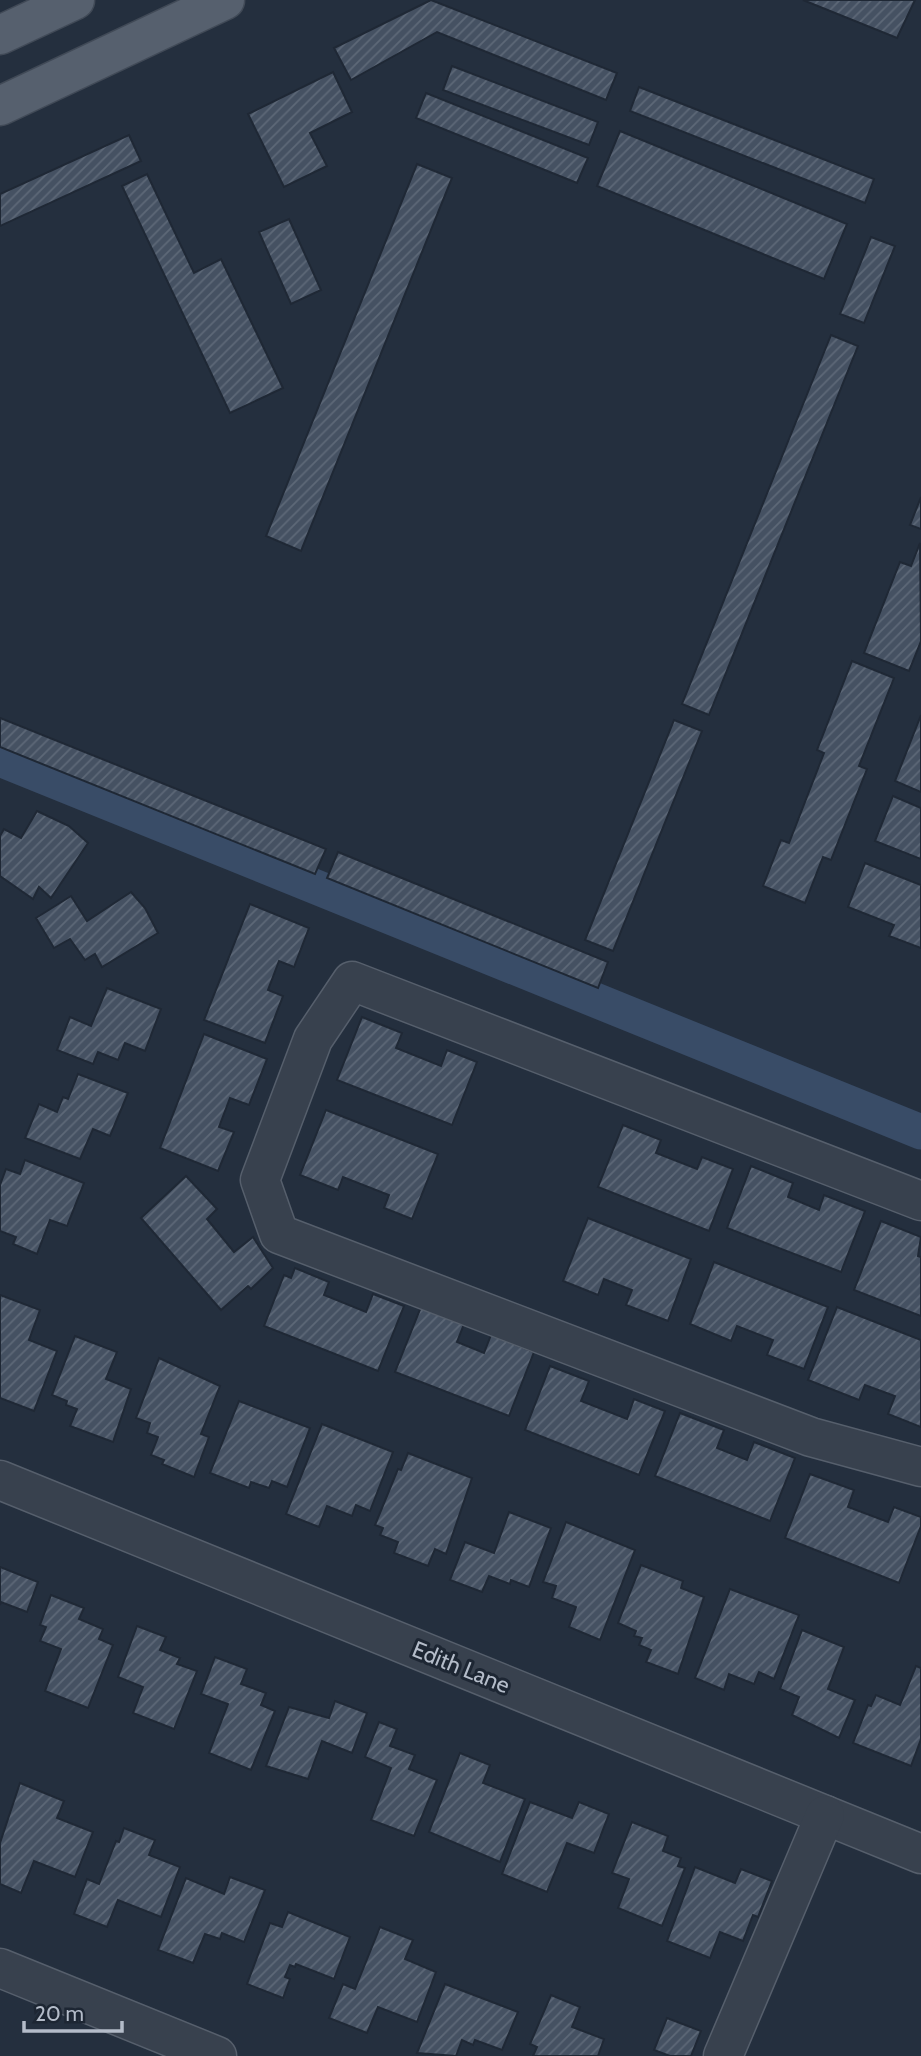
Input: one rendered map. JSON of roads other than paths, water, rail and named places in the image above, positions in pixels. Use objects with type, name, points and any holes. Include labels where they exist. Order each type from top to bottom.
[{"type":"main road","points":[[0,35],[75,0]]},
{"type":"main road","points":[[0,106],[225,0]]},
{"type":"street","points":[[921,1201],[352,981],[313,1039],[260,1180],[279,1234],[811,1437],[921,1467]]},
{"type":"street","name":"Edith Lane","points":[[0,1480],[921,1854]]},
{"type":"street","points":[[723,2056],[825,1815]]},
{"type":"street","points":[[0,1968],[217,2056]]},
{"type":"waterway","points":[[0,759],[921,1132]]}]
